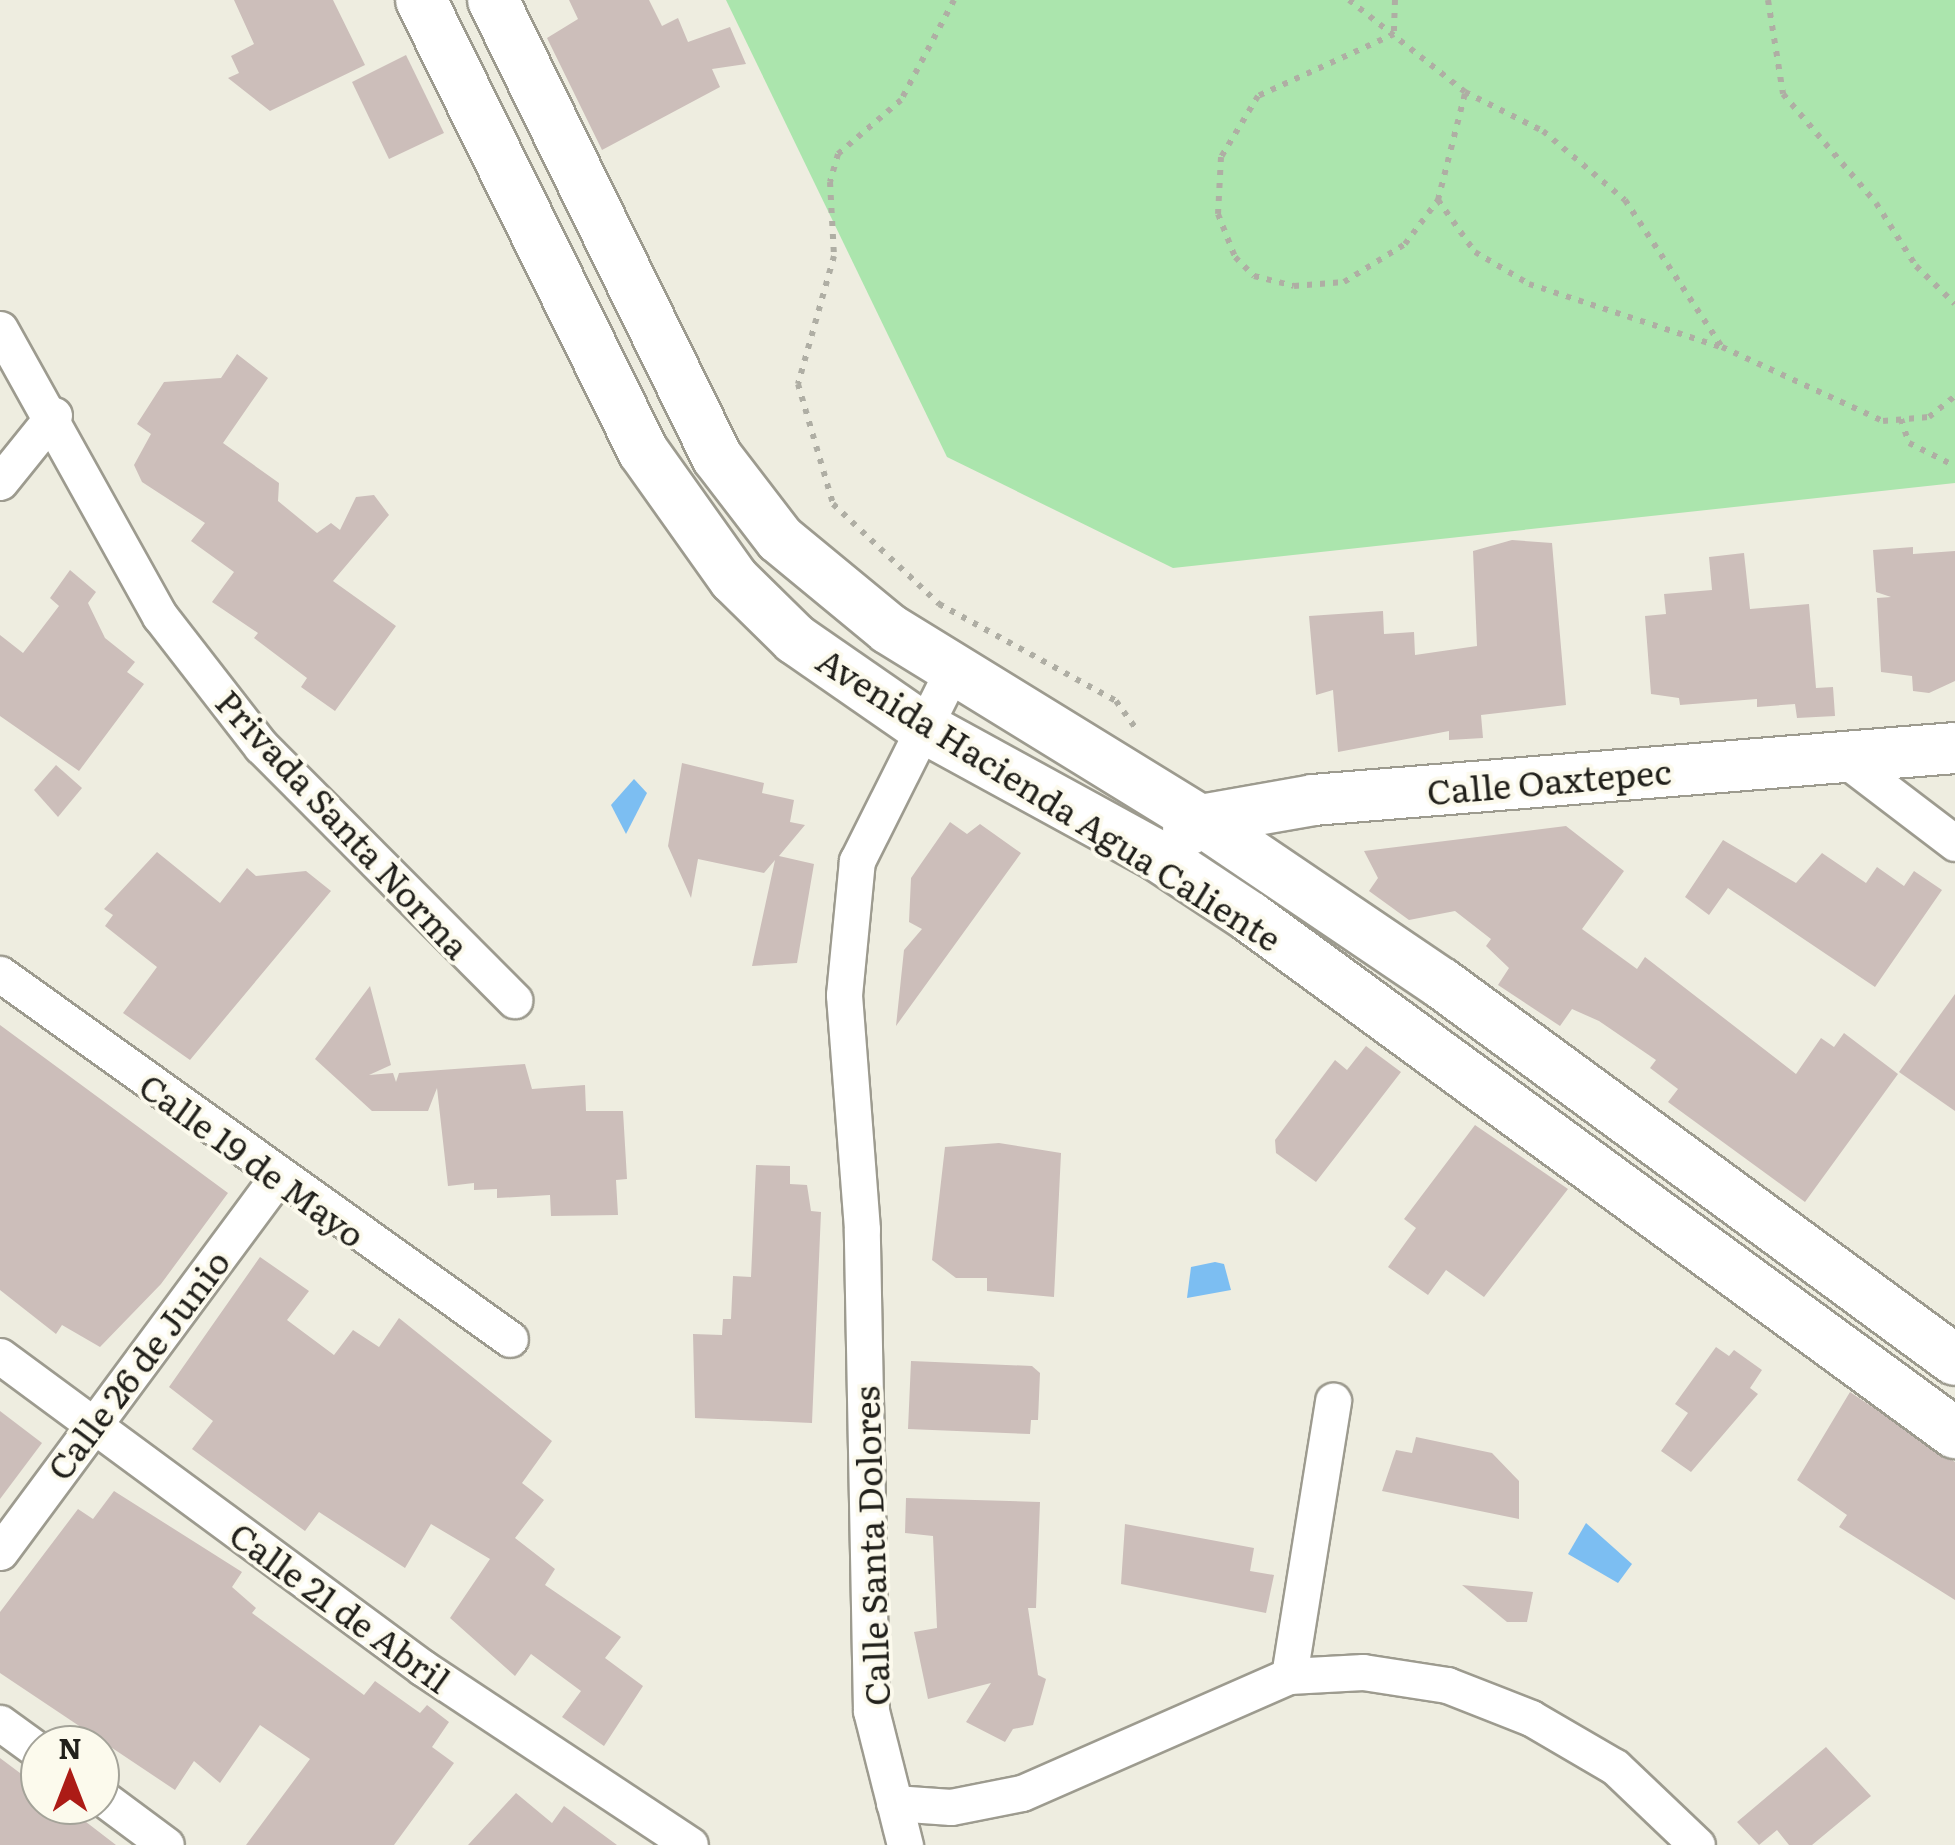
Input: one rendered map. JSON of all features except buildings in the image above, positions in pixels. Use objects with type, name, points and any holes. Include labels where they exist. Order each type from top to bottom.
[{"type":"main road","name":"Avenida Hacienda Agua Caliente","points":[[421,0],[644,451],[686,519],[795,639],[919,725],[1158,856],[1955,1433]]},
{"type":"main road","name":"Avenida Hacienda Agua Caliente","points":[[493,0],[717,457],[780,539],[844,596],[952,670],[1181,808],[1441,984],[1955,1360]]},
{"type":"main road","name":"Calle Oaxtepec","points":[[1181,808],[1955,748]]},
{"type":"main road","points":[[1158,856],[1181,808]]},
{"type":"street","name":"Privada Santa Norma","points":[[0,329],[54,416],[160,616],[250,732],[514,1000]]},
{"type":"street","points":[[0,482],[54,416]]},
{"type":"street","name":"Calle Santa Dolores","points":[[905,1845],[871,1711],[862,1229],[844,995],[857,861],[919,725],[952,670]]},
{"type":"street","points":[[1842,757],[1955,842]]},
{"type":"street","name":"Calle 19 de Mayo","points":[[0,974],[276,1179],[510,1339]]},
{"type":"street","name":"Calle 26 de Junio","points":[[0,1552],[90,1421],[276,1179]]},
{"type":"street","name":"Calle 21 de Abril","points":[[0,1356],[423,1668],[690,1845]]},
{"type":"street","points":[[1289,1676],[1334,1400]]},
{"type":"street","points":[[894,1803],[951,1807],[1022,1793],[1289,1676],[1363,1672],[1447,1685],[1532,1718],[1615,1768],[1696,1845]]},
{"type":"street","points":[[120,1811],[166,1845]]},
{"type":"path","points":[[954,0],[901,100],[838,154],[830,182],[834,256],[798,384],[833,504],[938,604],[1116,701],[1144,738],[1181,808]]},
{"type":"path","points":[[1349,0],[1465,92],[1543,132],[1625,200],[1722,348]]},
{"type":"path","points":[[1394,34],[1395,0]]},
{"type":"path","points":[[1768,0],[1783,94],[1876,203],[1916,266],[1955,304]]},
{"type":"path","points":[[1394,34],[1258,96],[1221,157],[1218,214],[1235,258],[1254,276],[1294,286],[1344,282],[1405,244],[1438,200],[1465,92]]},
{"type":"path","points":[[1438,200],[1475,252],[1529,284],[1722,348],[1883,420],[1929,417],[1955,396]]},
{"type":"path","points":[[1901,419],[1909,442],[1955,466]]},
{"type":"green space","points":[[726,0],[1955,0],[1955,483],[1173,568],[947,457]]},
{"type":"water","points":[[634,779],[647,793],[626,834],[611,805]]},
{"type":"water","points":[[1224,1264],[1231,1290],[1187,1298],[1191,1267]]},
{"type":"water","points":[[1586,1523],[1632,1564],[1618,1583],[1568,1554]]}]
